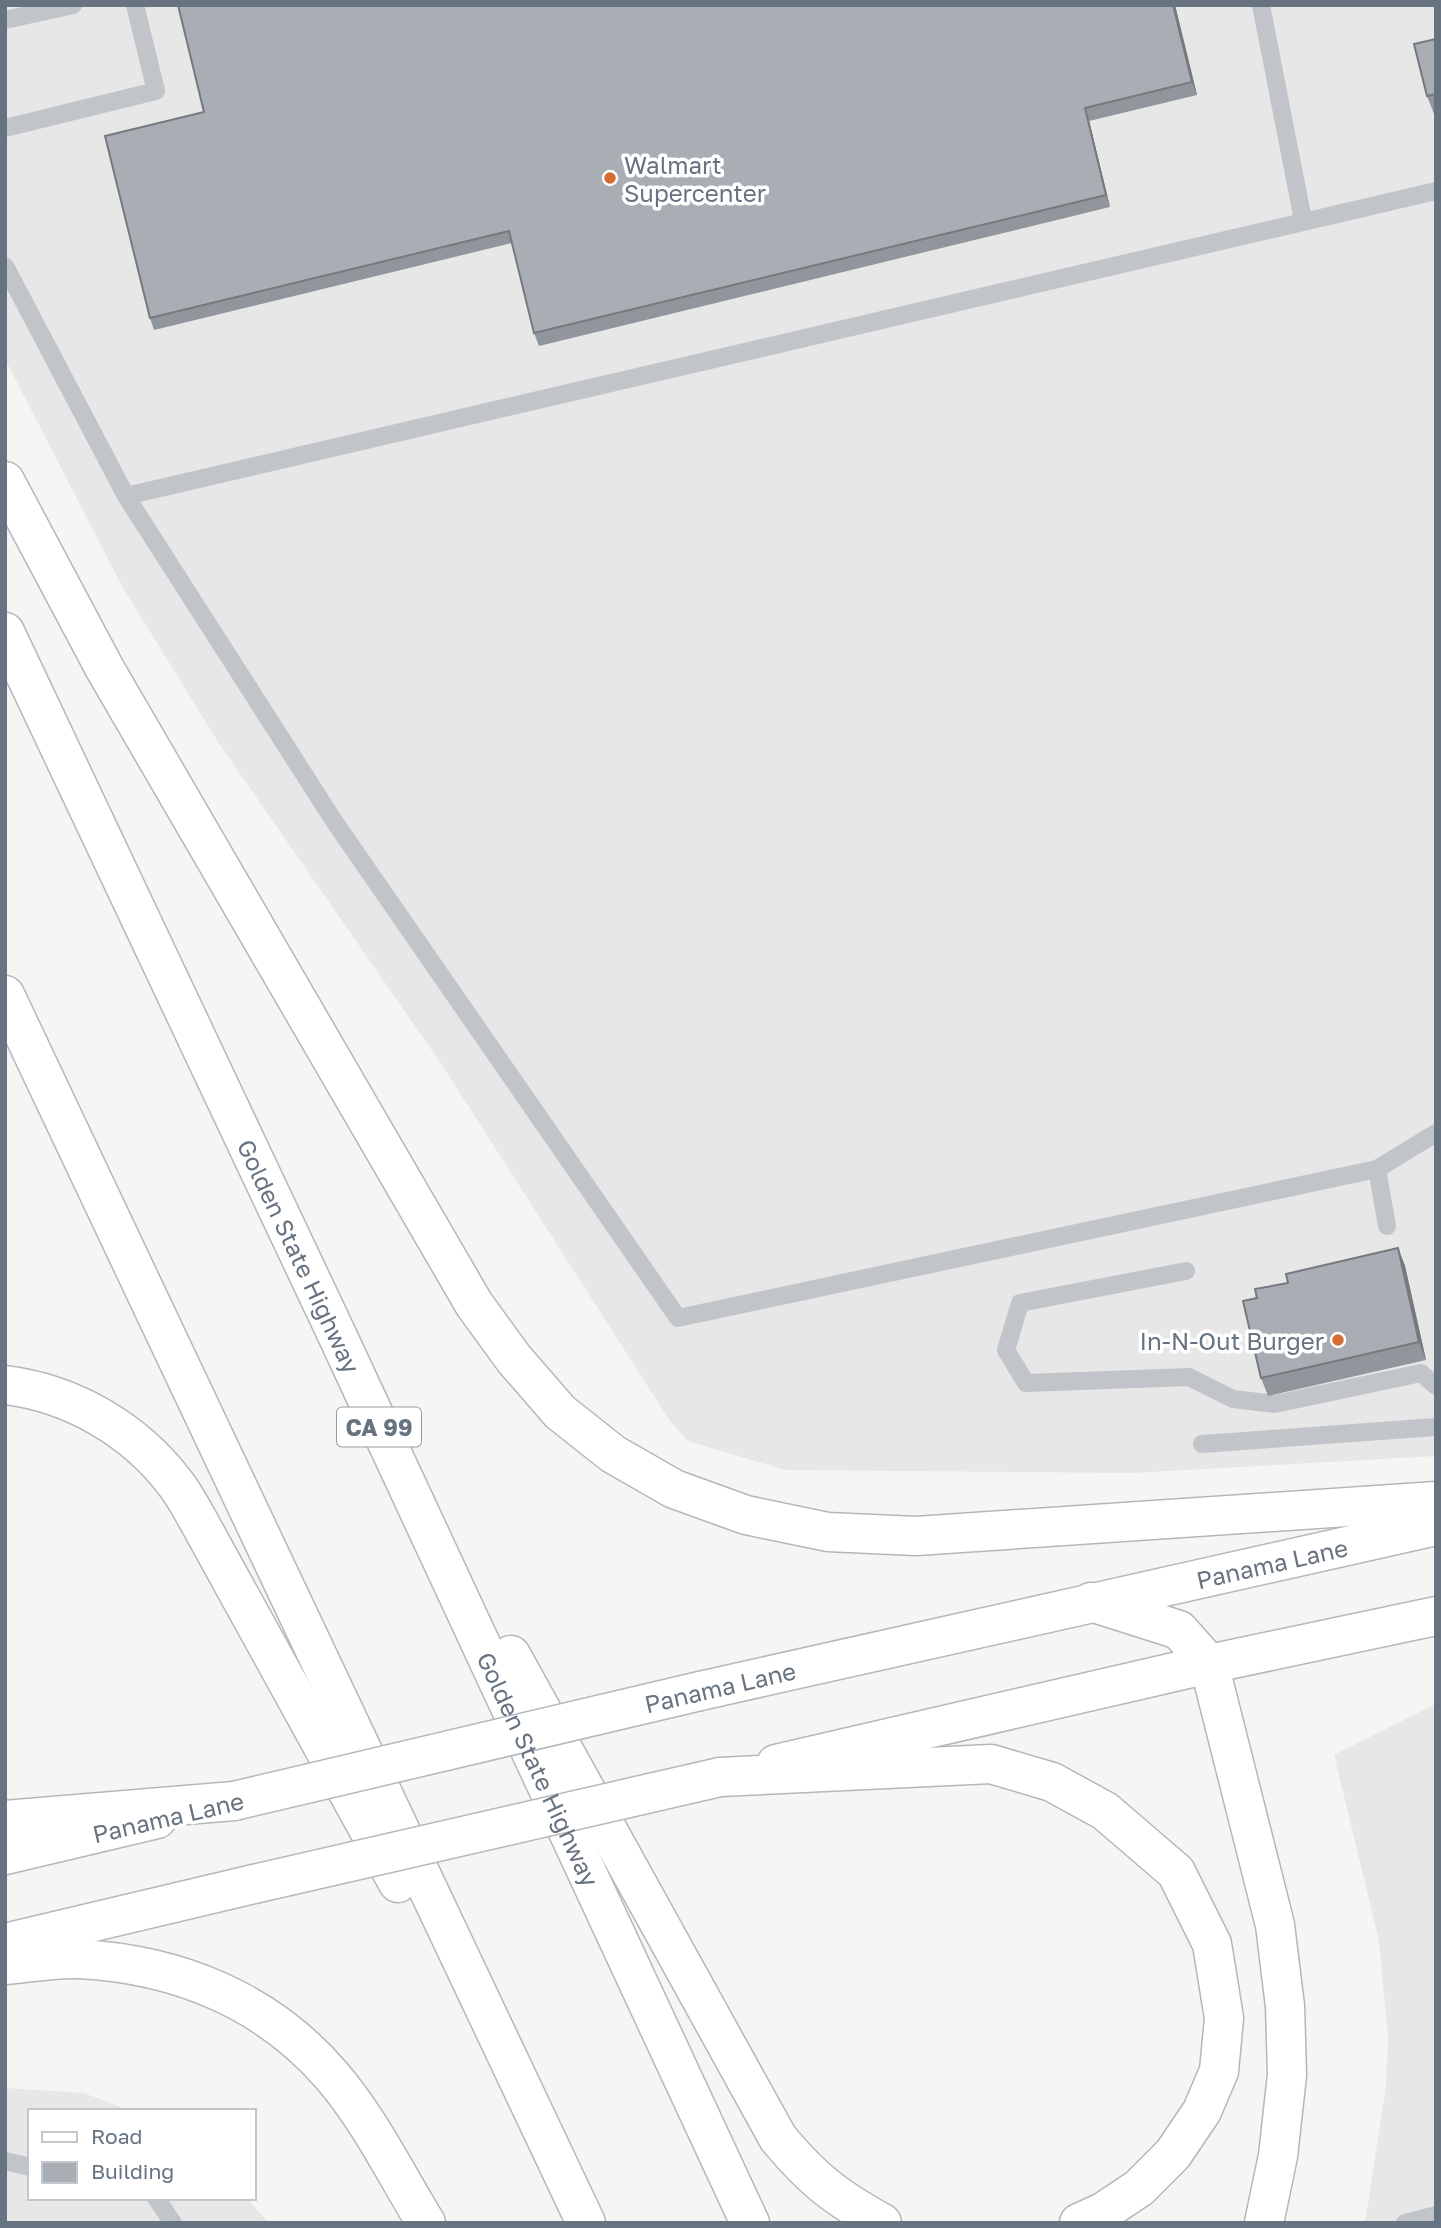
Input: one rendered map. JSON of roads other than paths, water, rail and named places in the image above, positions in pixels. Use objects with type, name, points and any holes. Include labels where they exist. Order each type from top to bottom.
[{"type":"main road","points":[[5,481],[105,669],[474,1304],[514,1359],[560,1412],[613,1454],[674,1489],[746,1515],[828,1532],[916,1536],[1436,1501]]},
{"type":"main road","name":"Golden State Highway","points":[[5,632],[338,1337],[750,2223]]},
{"type":"main road","points":[[5,995],[586,2223]]},
{"type":"main road","points":[[338,1337],[778,2138],[815,2179],[843,2201],[882,2223]]},
{"type":"main road","points":[[5,1385],[24,1387],[66,1400],[104,1419],[143,1447],[175,1483],[212,1544],[586,2223]]},
{"type":"main road","name":"Panama Lane","points":[[5,1855],[700,1691],[1436,1526]]},
{"type":"main road","points":[[1091,1602],[1179,1630],[1209,1664],[1275,1925],[1285,2006],[1285,2089],[1278,2156],[1264,2223]]},
{"type":"main road","points":[[5,1943],[1209,1664],[1436,1616]]},
{"type":"main road","points":[[720,1777],[991,1765],[1052,1782],[1105,1811],[1176,1872],[1212,1944],[1224,2018],[1219,2071],[1202,2111],[1173,2154],[1139,2188],[1103,2212],[1079,2223]]},
{"type":"main road","points":[[5,1820],[234,1801]]},
{"type":"main road","points":[[5,1965],[76,1959],[134,1964],[190,1978],[242,2002],[290,2035],[331,2076],[362,2118],[426,2223]]},
{"type":"lane","points":[[5,20],[73,5]]},
{"type":"lane","points":[[5,128],[156,91],[135,5]]},
{"type":"lane","points":[[1261,5],[1303,220]]},
{"type":"lane","points":[[126,496],[1436,191]]},
{"type":"lane","points":[[5,266],[126,496],[334,821],[678,1318],[1377,1169],[1436,1133]]},
{"type":"lane","points":[[1377,1169],[1387,1226]]},
{"type":"lane","points":[[1186,1271],[1020,1303],[1006,1350],[1026,1383],[1189,1377],[1233,1399],[1275,1404],[1421,1373],[1436,1386]]},
{"type":"lane","points":[[1202,1444],[1436,1427]]},
{"type":"lane","points":[[5,2161],[28,2167]]},
{"type":"lane","points":[[157,2200],[173,2223]]},
{"type":"lane","points":[[1405,2223],[1436,2215]]},
{"type":"place","name":"Walmart Supercenter","points":[[610,178]]},
{"type":"place","name":"In-N-Out Burger","points":[[1338,1340]]}]
